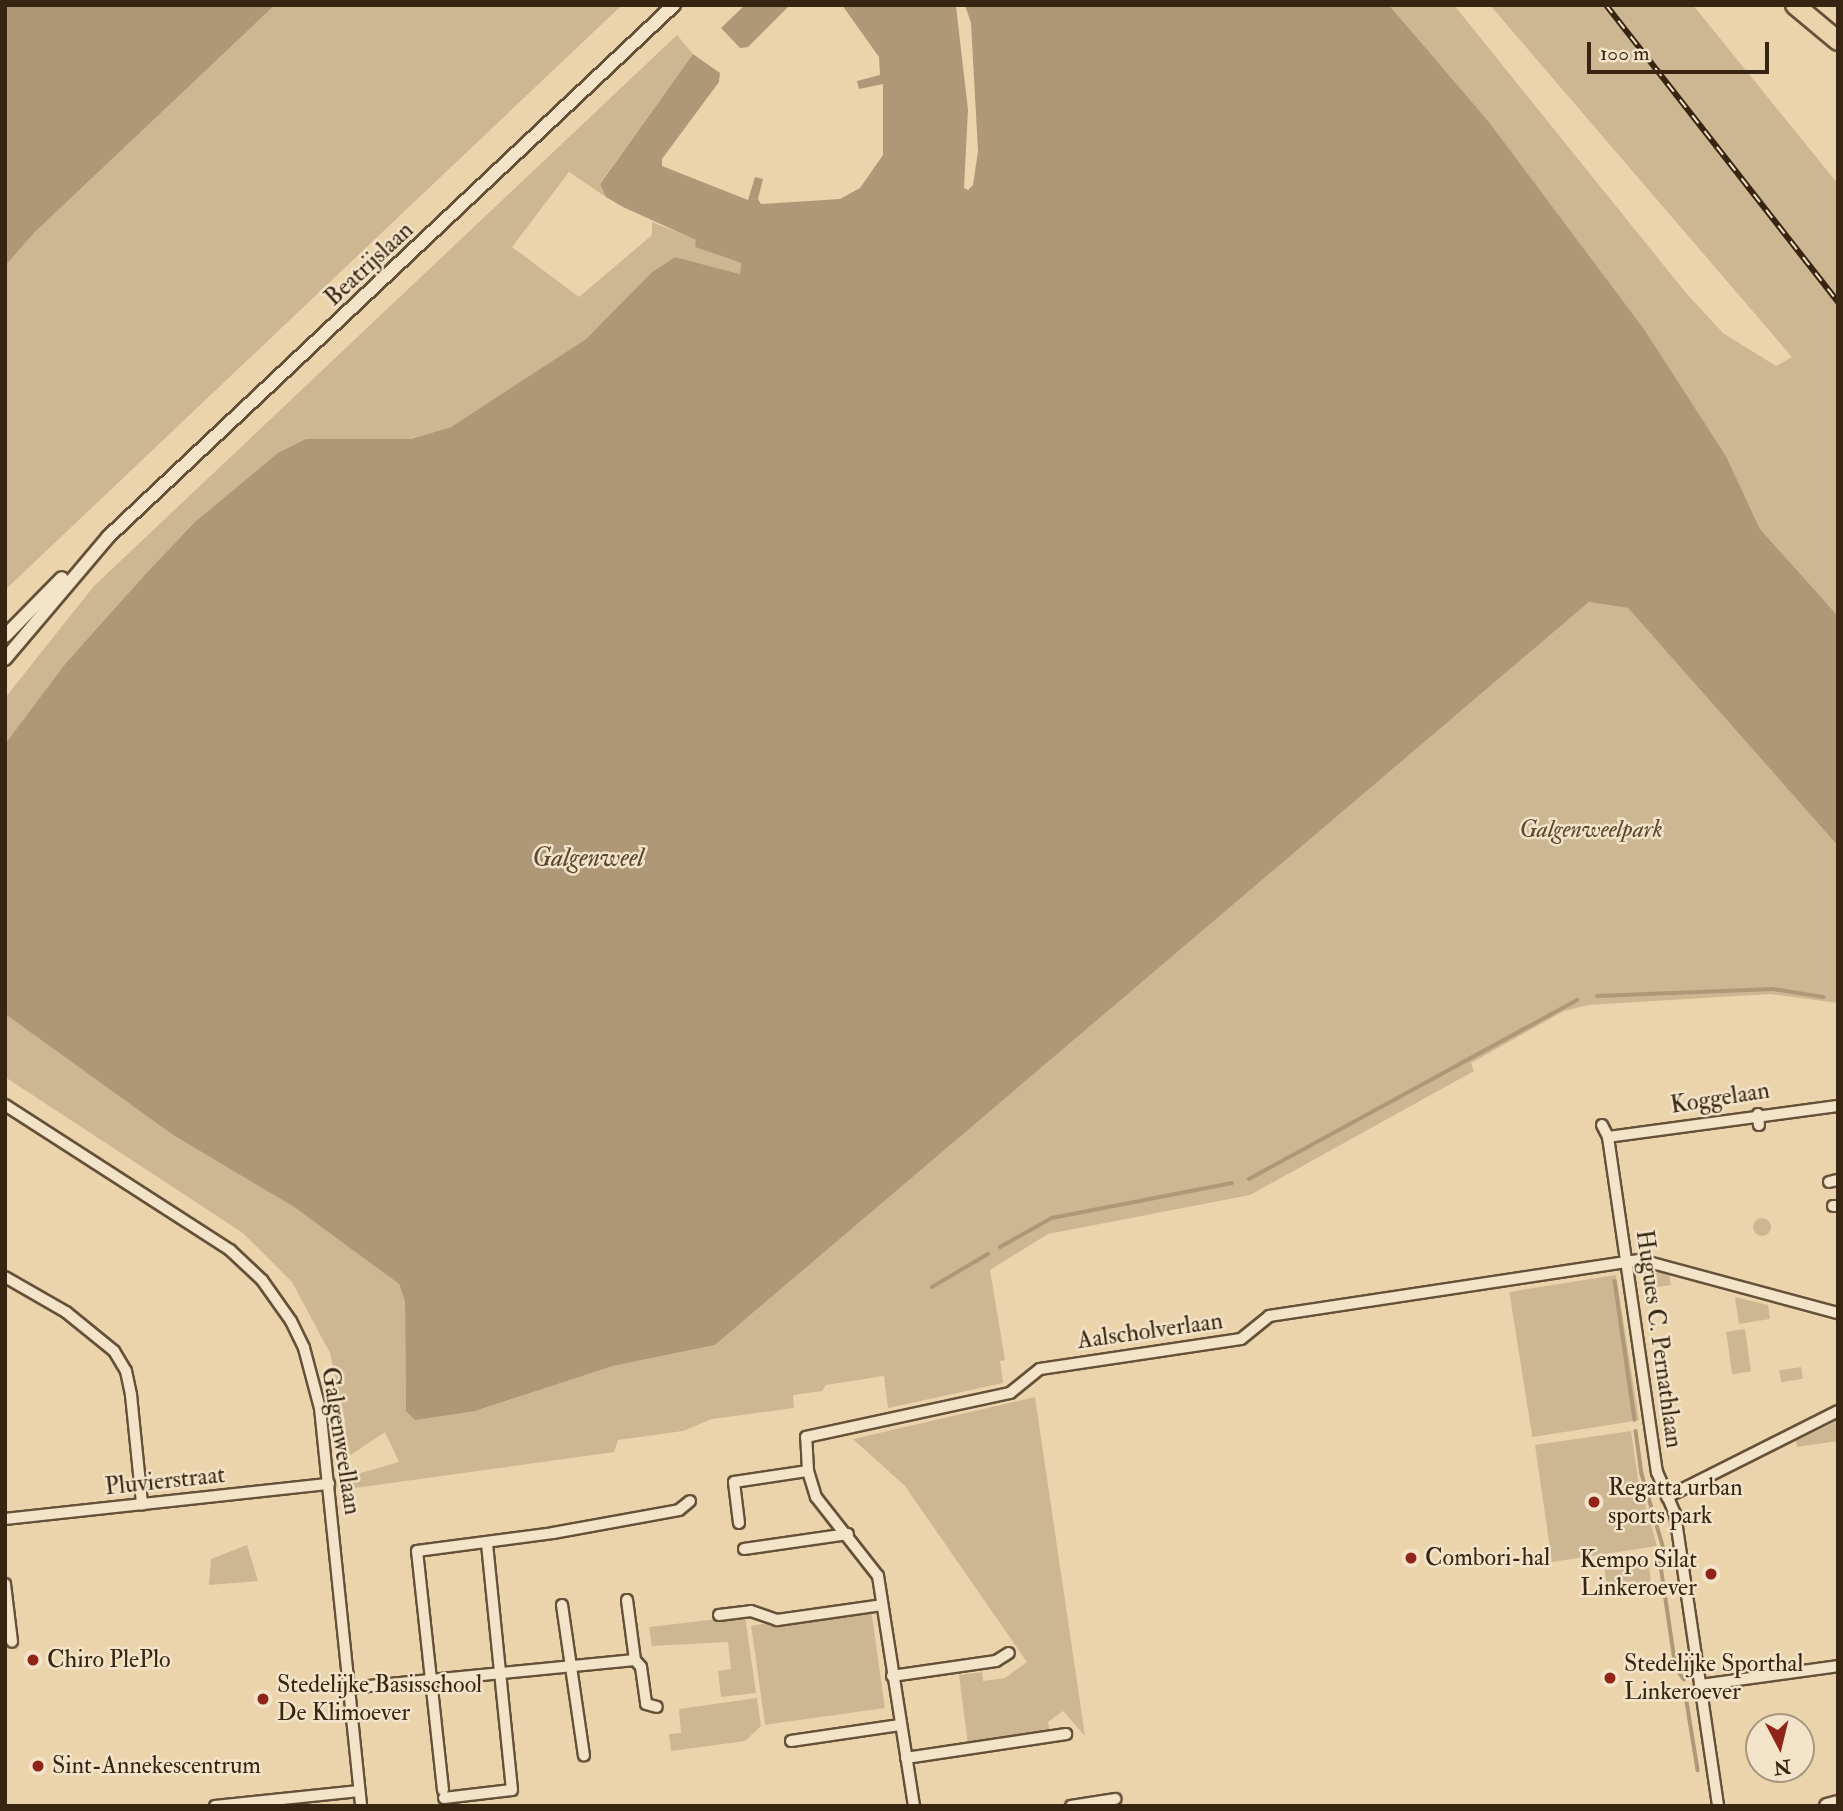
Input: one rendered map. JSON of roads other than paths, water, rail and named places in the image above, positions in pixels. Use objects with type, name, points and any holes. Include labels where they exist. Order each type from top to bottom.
[{"type":"highway","points":[[1795,5],[1838,41]]},
{"type":"main road","points":[[1827,1806],[1838,1803]]},
{"type":"street","name":"Beatrijslaan","points":[[5,636],[674,5]]},
{"type":"street","name":"Beatrijslaan","points":[[5,659],[92,553]]},
{"type":"street","name":"Galgenweellaan","points":[[5,1105],[230,1250],[262,1280],[304,1348],[320,1408],[361,1806]]},
{"type":"street","name":"Koggelaan","points":[[1608,1136],[1758,1119],[1838,1106]]},
{"type":"street","name":"Hugues C. Pernathlaan","points":[[1602,1125],[1608,1136],[1657,1472],[1675,1514],[1718,1806]]},
{"type":"street","name":"Aalscholverlaan","points":[[808,1471],[806,1437],[1010,1393],[1040,1369],[1241,1339],[1269,1315],[1648,1261],[1838,1313]]},
{"type":"street","points":[[5,1277],[100,1337],[126,1371],[142,1504]]},
{"type":"street","points":[[5,1290],[20,1286]]},
{"type":"street","points":[[1667,1497],[1838,1411]]},
{"type":"street","points":[[739,1523],[734,1482],[808,1471],[816,1497],[848,1534],[878,1576],[914,1806]]},
{"type":"street","name":"Pluvierstraat","points":[[5,1519],[329,1484]]},
{"type":"street","points":[[487,1543],[512,1790],[444,1794],[417,1551],[487,1543],[679,1510],[690,1501]]},
{"type":"street","points":[[744,1549],[848,1534]]},
{"type":"street","points":[[5,1584],[12,1642]]},
{"type":"street","points":[[627,1600],[635,1660],[641,1667],[646,1704],[657,1707]]},
{"type":"street","points":[[562,1605],[584,1755]]},
{"type":"street","points":[[719,1615],[751,1611],[777,1620],[882,1605]]},
{"type":"street","points":[[892,1676],[996,1661],[1009,1653]]},
{"type":"street","points":[[349,1688],[635,1660]]},
{"type":"street","points":[[1700,1685],[1838,1666]]},
{"type":"street","points":[[791,1741],[900,1725]]},
{"type":"street","points":[[906,1758],[1066,1734]]},
{"type":"street","points":[[215,1806],[359,1791]]},
{"type":"street","points":[[1071,1806],[1115,1799]]},
{"type":"water","points":[[5,5],[275,5],[35,232],[5,266]]},
{"type":"water","points":[[745,5],[790,5],[748,47],[740,48],[721,28]]},
{"type":"water","name":"Galgenweel","points":[[842,5],[956,6],[968,110],[964,188],[968,190],[973,185],[978,151],[971,23],[965,5],[1389,5],[1489,122],[1644,329],[1726,456],[1760,529],[1838,616],[1838,846],[1628,608],[1589,602],[715,1345],[613,1366],[475,1411],[415,1420],[406,1411],[405,1302],[399,1284],[294,1207],[173,1135],[5,1014],[5,744],[65,664],[141,579],[195,522],[278,453],[306,439],[411,439],[451,427],[586,339],[652,272],[675,257],[740,274],[741,263],[695,247],[696,240],[623,207],[606,197],[600,184],[693,54],[720,73],[719,82],[662,159],[662,166],[748,200],[755,177],[763,179],[758,199],[761,204],[840,199],[860,188],[883,155],[883,84],[859,89],[857,81],[880,75],[879,57]]},
{"type":"waterway","points":[[1597,996],[1773,989],[1823,997]]},
{"type":"waterway","points":[[1249,1179],[1577,1000]]},
{"type":"waterway","points":[[1000,1247],[1052,1218],[1232,1183]]},
{"type":"waterway","points":[[932,1287],[988,1254]]},
{"type":"waterway","points":[[1615,1281],[1635,1420]]},
{"type":"waterway","points":[[1636,1431],[1642,1474],[1663,1546]]},
{"type":"waterway","points":[[1660,1559],[1676,1668],[1684,1679]]},
{"type":"waterway","points":[[1687,1702],[1698,1770]]},
{"type":"railway","points":[[1606,5],[1838,302]]},
{"type":"place","name":"Regatta urban sports park","points":[[1594,1502]]},
{"type":"place","name":"Combori-hal","points":[[1411,1558]]},
{"type":"place","name":"Kempo Silat Linkeroever","points":[[1711,1574]]},
{"type":"place","name":"Chiro PlePlo","points":[[33,1660]]},
{"type":"place","name":"Stedelijke Sporthal Linkeroever","points":[[1610,1678]]},
{"type":"place","name":"Stedelijke Basisschool De Klimoever","points":[[263,1699]]},
{"type":"place","name":"Sint-Annekescentrum","points":[[38,1766]]},
{"type":"park label","name":"Galgenweelpark","points":[[1591,830]]}]
